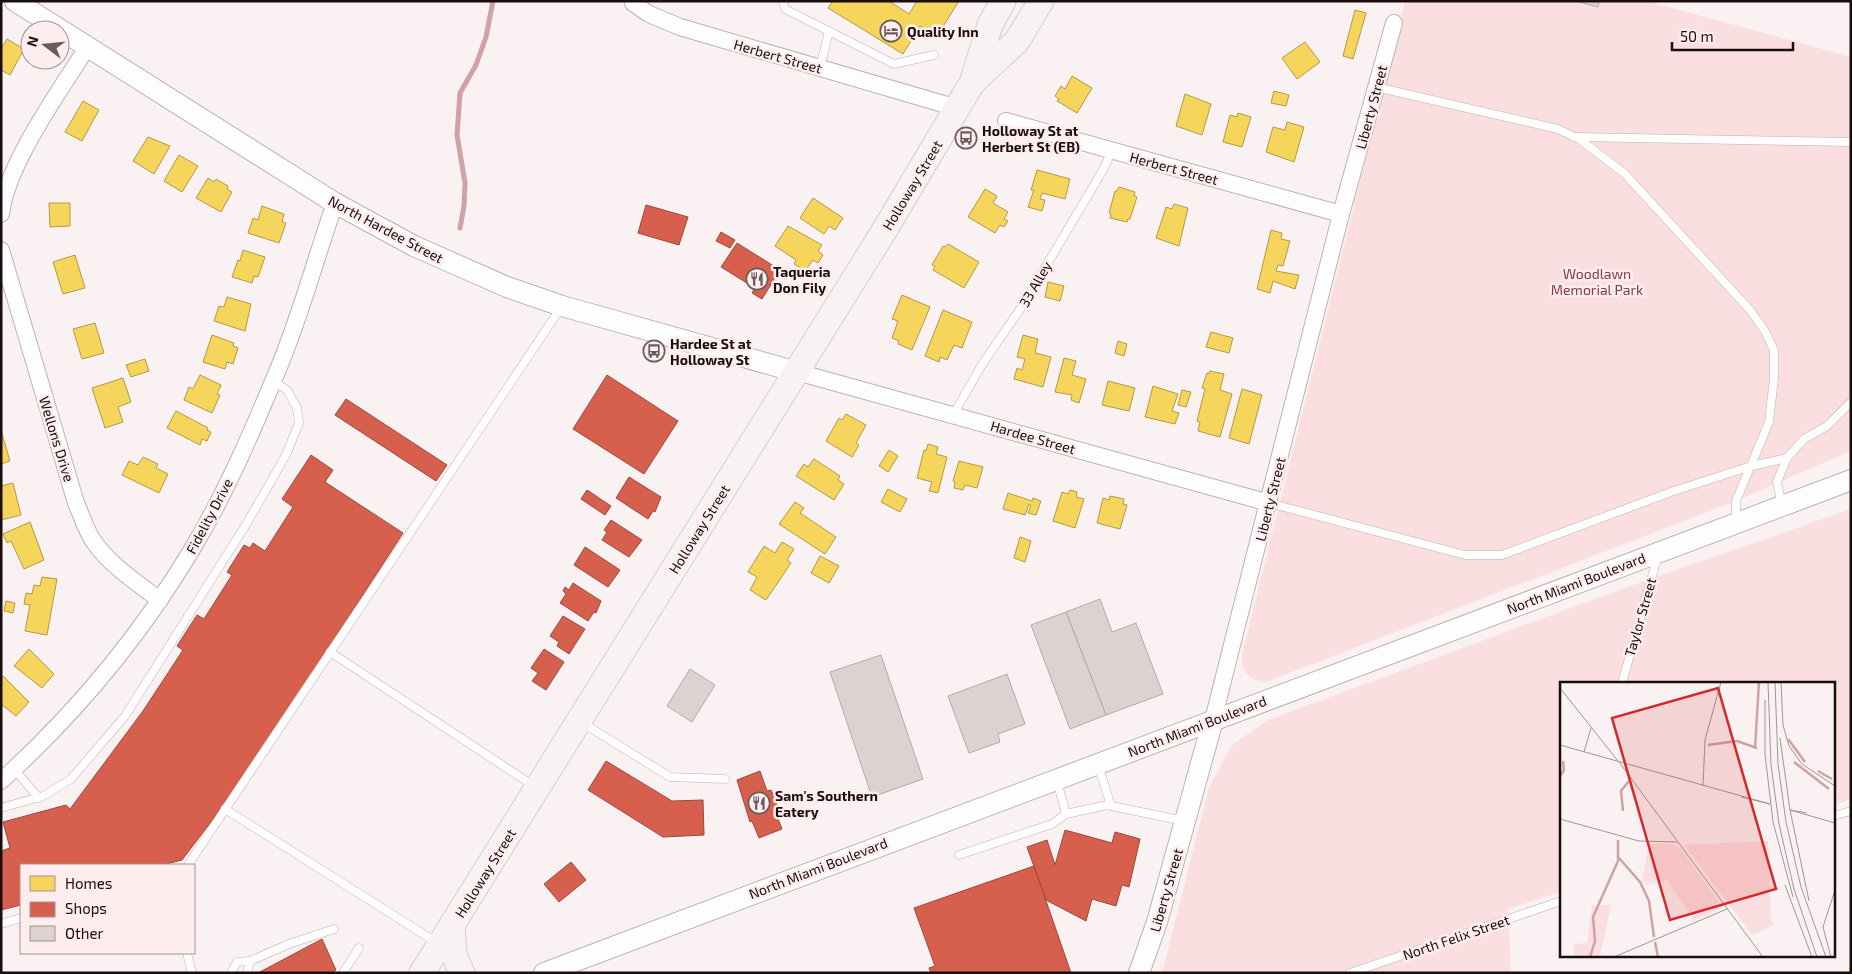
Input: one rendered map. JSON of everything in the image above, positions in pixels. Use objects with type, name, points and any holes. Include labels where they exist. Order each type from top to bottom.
[{"type":"main road","name":"Holloway Street","points":[[422,973],[880,239],[972,83],[990,25],[1003,1]]},
{"type":"main road","name":"Holloway Street","points":[[972,83],[1017,41],[1041,1]]},
{"type":"main road","points":[[446,935],[462,973]]},
{"type":"street","name":"North Hardee Street","points":[[15,1],[335,203],[414,246],[460,268],[562,306],[797,372]]},
{"type":"street","name":"Herbert Street","points":[[633,2],[649,14],[680,27],[957,108]]},
{"type":"street","name":"Liberty Street","points":[[1139,973],[1157,922],[1186,822],[1342,214],[1394,23]]},
{"type":"street","points":[[1,214],[8,184],[19,159],[88,46]]},
{"type":"street","name":"Herbert Street","points":[[1006,122],[1342,214]]},
{"type":"street","name":"Fidelity Drive","points":[[1,781],[64,719],[122,652],[160,600],[209,519],[245,447],[273,381],[335,203]]},
{"type":"street","name":"Wellons Drive","points":[[1,250],[76,503],[87,529],[101,551],[128,576],[160,600]]},
{"type":"street","name":"Hardee Street","points":[[797,372],[1269,502]]},
{"type":"street","name":"North Miami Boulevard","points":[[546,972],[1851,480]]},
{"type":"lane","points":[[783,1],[785,9],[894,64],[934,55]]},
{"type":"lane","points":[[820,68],[829,31]]},
{"type":"lane","points":[[1376,87],[1558,129],[1575,137],[1603,155],[1624,173],[1732,290],[1765,331],[1774,350],[1773,397],[1769,422],[1736,501],[1736,522]]},
{"type":"lane","points":[[1575,137],[1851,142]]},
{"type":"lane","name":"33 Alley","points":[[953,415],[983,363],[1023,305],[1103,170],[1112,151]]},
{"type":"lane","points":[[189,864],[562,306]]},
{"type":"lane","points":[[1,808],[39,798],[71,779],[124,716],[247,523],[286,455],[299,423],[298,408],[287,390],[273,381]]},
{"type":"lane","points":[[1782,506],[1777,482],[1787,458],[1804,439],[1827,426],[1851,402]]},
{"type":"lane","points":[[1269,502],[1465,555],[1502,555],[1671,492],[1751,466],[1787,458]]},
{"type":"lane","name":"Taylor Street","points":[[1622,682],[1659,551]]},
{"type":"lane","points":[[330,652],[537,788]]},
{"type":"lane","points":[[579,720],[670,777],[725,779]]},
{"type":"lane","points":[[1097,763],[1111,806]]},
{"type":"lane","points":[[14,769],[39,798]]},
{"type":"lane","points":[[1056,779],[1066,814]]},
{"type":"lane","points":[[959,855],[1052,824],[1066,814],[1111,806],[1186,822]]},
{"type":"lane","points":[[225,809],[446,935]]},
{"type":"lane","points":[[1834,816],[1851,811]]},
{"type":"lane","name":"North Felix Street","points":[[1350,973],[1560,901]]},
{"type":"lane","points":[[1,924],[20,918]]},
{"type":"lane","points":[[231,973],[237,962],[250,961],[289,944],[334,929]]},
{"type":"lane","points":[[343,973],[359,948]]},
{"type":"lane","points":[[187,954],[192,973]]},
{"type":"lane","points":[[247,973],[250,961]]},
{"type":"green space","name":"Woodlawn Memorial Park","points":[[1405,1],[1647,1],[1851,57],[1851,451],[1736,501],[1266,682],[1255,679],[1247,674],[1243,666],[1242,654]]},
{"type":"green space","points":[[1851,509],[1851,799],[1834,805],[1834,682],[1560,682],[1560,892],[1508,909],[1511,973],[1162,973],[1209,788],[1231,746],[1268,720],[1619,590]]},
{"type":"building: Homes","name":"Quality Inn","points":[[833,1],[889,1],[909,14],[917,1],[959,1],[937,36],[920,26],[903,54],[828,8]]},
{"type":"building: Homes","points":[[1355,10],[1366,13],[1353,59],[1343,56]]},
{"type":"building: Homes","points":[[7,39],[20,47],[20,56],[10,75],[1,70],[1,49]]},
{"type":"building: Homes","points":[[1305,42],[1320,62],[1297,79],[1282,58]]},
{"type":"building: Homes","points":[[1072,76],[1092,88],[1077,113],[1057,101],[1059,99],[1055,96],[1061,86],[1065,89]]},
{"type":"building: Homes","points":[[1274,91],[1289,95],[1286,106],[1271,103]]},
{"type":"building: Homes","points":[[1185,94],[1211,104],[1202,135],[1176,126]]},
{"type":"building: Homes","points":[[83,101],[99,110],[82,141],[65,132]]},
{"type":"building: Homes","points":[[1238,113],[1251,117],[1242,147],[1223,142],[1230,115],[1237,117]]},
{"type":"building: Homes","points":[[1287,122],[1304,127],[1294,162],[1266,152],[1273,127],[1285,130]]},
{"type":"building: Homes","points":[[148,137],[170,146],[154,174],[133,161]]},
{"type":"building: Homes","points":[[179,155],[198,166],[182,192],[164,181]]},
{"type":"building: Homes","points":[[1037,170],[1070,179],[1065,199],[1042,193],[1040,199],[1045,200],[1042,211],[1028,207],[1034,190],[1031,190]]},
{"type":"building: Homes","points":[[208,178],[214,182],[216,179],[228,186],[227,189],[232,192],[221,212],[196,198]]},
{"type":"building: Homes","points":[[1119,187],[1135,192],[1134,196],[1137,197],[1130,219],[1127,222],[1110,218],[1111,214],[1109,213],[1115,191]]},
{"type":"building: Homes","points":[[985,189],[997,196],[993,203],[1008,212],[1004,219],[1008,221],[1004,227],[1000,225],[995,233],[968,217]]},
{"type":"building: Homes","points":[[813,198],[843,218],[835,230],[829,226],[824,234],[800,218]]},
{"type":"building: Homes","points":[[49,203],[70,203],[70,226],[50,227]]},
{"type":"building: Homes","points":[[1174,204],[1188,208],[1179,246],[1156,238],[1166,207],[1172,209]]},
{"type":"building: Homes","points":[[262,206],[284,214],[282,222],[286,223],[279,243],[248,233],[253,218],[258,220]]},
{"type":"building: Homes","points":[[788,226],[822,245],[818,251],[823,255],[818,263],[813,260],[805,271],[794,264],[796,260],[775,246]]},
{"type":"building: Homes","points":[[1271,230],[1282,233],[1281,239],[1290,241],[1283,266],[1278,265],[1276,271],[1299,275],[1295,289],[1273,281],[1270,293],[1257,289]]},
{"type":"building: Homes","points":[[948,244],[979,262],[964,288],[933,270],[935,266],[932,265],[943,246],[945,247]]},
{"type":"building: Homes","points":[[243,250],[265,257],[258,277],[254,276],[252,283],[232,277]]},
{"type":"building: Homes","points":[[75,255],[85,288],[63,294],[53,262]]},
{"type":"building: Homes","points":[[1048,282],[1064,286],[1060,301],[1045,297]]},
{"type":"building: Homes","points":[[902,295],[930,307],[912,350],[898,344],[899,341],[892,338],[898,321],[892,319]]},
{"type":"building: Homes","points":[[227,297],[251,304],[245,331],[214,321],[219,306],[224,307]]},
{"type":"building: Homes","points":[[943,310],[972,322],[962,348],[954,345],[947,360],[940,357],[939,362],[925,356]]},
{"type":"building: Homes","points":[[95,323],[104,353],[82,359],[73,329]]},
{"type":"building: Homes","points":[[1211,332],[1233,338],[1229,353],[1206,347]]},
{"type":"building: Homes","points":[[212,335],[234,343],[233,346],[238,348],[233,364],[227,362],[225,369],[203,362]]},
{"type":"building: Homes","points":[[1023,335],[1038,339],[1035,353],[1051,357],[1043,387],[1014,379],[1017,368],[1022,370],[1025,359],[1017,357]]},
{"type":"building: Homes","points":[[1118,341],[1127,344],[1124,356],[1115,353]]},
{"type":"building: Homes","points":[[1064,358],[1076,361],[1072,375],[1086,379],[1079,403],[1071,400],[1072,395],[1055,392]]},
{"type":"building: Homes","points":[[145,359],[149,371],[131,377],[126,365]]},
{"type":"building: Homes","points":[[1210,371],[1224,374],[1220,390],[1232,394],[1220,437],[1198,431],[1200,422],[1197,421],[1205,389],[1202,388],[1207,373],[1209,374]]},
{"type":"building: Homes","points":[[200,375],[221,385],[217,394],[220,395],[212,413],[184,400],[189,387],[193,389]]},
{"type":"building: Homes","points":[[123,378],[131,402],[118,407],[123,422],[105,428],[92,388]]},
{"type":"building: Homes","points":[[1108,381],[1135,388],[1129,411],[1102,405]]},
{"type":"building: Homes","points":[[1153,386],[1178,394],[1172,411],[1179,413],[1175,424],[1145,417]]},
{"type":"building: Homes","points":[[1242,389],[1262,395],[1249,444],[1229,438]]},
{"type":"building: Homes","points":[[1182,390],[1191,392],[1186,407],[1178,405]]},
{"type":"building: Homes","points":[[176,411],[208,428],[207,430],[211,432],[207,441],[202,439],[200,445],[167,428]]},
{"type":"building: Homes","points":[[846,414],[866,425],[856,443],[859,445],[852,457],[826,441],[839,418],[842,420]]},
{"type":"building: Homes","points":[[1,430],[10,461],[1,464]]},
{"type":"building: Homes","points":[[928,444],[938,447],[936,454],[947,457],[938,493],[929,491],[932,482],[917,478],[924,450],[926,451]]},
{"type":"building: Homes","points":[[889,450],[898,456],[888,472],[879,466]]},
{"type":"building: Homes","points":[[143,457],[158,464],[156,468],[168,474],[159,493],[122,475],[129,461],[138,465]]},
{"type":"building: Homes","points":[[814,459],[840,476],[838,480],[844,484],[834,500],[796,476],[804,464],[808,467]]},
{"type":"building: Homes","points":[[959,461],[983,467],[977,488],[965,485],[963,490],[954,488],[955,482],[953,481]]},
{"type":"building: Homes","points":[[13,483],[21,515],[1,520],[1,486]]},
{"type":"building: Homes","points":[[888,489],[907,499],[900,512],[881,502]]},
{"type":"building: Homes","points":[[1070,490],[1077,492],[1076,497],[1084,499],[1075,528],[1053,521],[1062,492],[1068,494]]},
{"type":"building: Homes","points":[[1008,493],[1032,501],[1033,498],[1041,501],[1036,515],[1028,513],[1031,505],[1029,504],[1025,515],[1003,509]]},
{"type":"building: Homes","points":[[1110,496],[1124,499],[1123,504],[1127,505],[1120,529],[1097,523],[1103,498],[1109,500]]},
{"type":"building: Homes","points":[[795,502],[804,508],[800,513],[836,537],[825,554],[779,524]]},
{"type":"building: Homes","points":[[30,522],[44,560],[24,569],[11,541],[7,543],[3,534]]},
{"type":"building: Homes","points":[[1020,537],[1031,541],[1025,562],[1014,558]]},
{"type":"building: Homes","points":[[782,542],[794,549],[787,560],[791,563],[766,600],[750,590],[757,577],[748,572],[764,546],[775,553]]},
{"type":"building: Homes","points":[[820,556],[839,566],[829,583],[811,573]]},
{"type":"building: Homes","points":[[42,577],[57,579],[47,635],[25,631],[30,605],[24,604],[26,593],[32,594],[34,585],[40,586]]},
{"type":"building: Homes","points":[[6,601],[15,603],[13,613],[4,611]]},
{"type":"building: Homes","points":[[29,649],[54,674],[42,688],[14,666]]},
{"type":"building: Homes","points":[[3,676],[29,702],[16,716],[1,704],[1,678]]},
{"type":"building: Shops","points":[[646,205],[688,217],[679,245],[638,233]]},
{"type":"building: Shops","points":[[721,232],[735,240],[730,248],[716,241]]},
{"type":"building: Shops","name":"Taqueria Don Fily","points":[[737,243],[780,270],[762,299],[752,293],[755,288],[721,267]]},
{"type":"building: Shops","points":[[607,375],[678,421],[644,474],[573,429]]},
{"type":"building: Shops","points":[[346,399],[447,465],[436,481],[335,415]]},
{"type":"building: Shops","points":[[311,455],[333,470],[325,482],[403,533],[242,781],[182,860],[166,864],[20,864],[20,905],[1,910],[1,851],[10,848],[3,822],[66,805],[70,809],[143,711],[183,650],[177,646],[197,615],[204,619],[232,575],[227,572],[244,545],[250,548],[253,543],[265,551],[293,507],[282,499]]},
{"type":"building: Shops","points":[[629,477],[661,497],[655,512],[653,511],[648,519],[616,498]]},
{"type":"building: Shops","points":[[587,490],[611,506],[605,515],[581,499]]},
{"type":"building: Shops","points":[[611,520],[642,540],[629,557],[602,540],[607,532],[604,530]]},
{"type":"building: Shops","points":[[585,547],[620,570],[608,587],[574,565]]},
{"type":"building: Shops","points":[[573,583],[601,601],[596,613],[594,612],[588,621],[560,603],[566,594],[563,591],[565,587],[569,590]]},
{"type":"building: Shops","points":[[563,616],[585,629],[569,654],[557,646],[559,642],[550,636]]},
{"type":"building: Shops","points":[[544,649],[564,662],[546,690],[532,681],[538,673],[531,668]]},
{"type":"building: Shops","points":[[606,761],[672,801],[703,800],[704,835],[663,837],[588,790]]},
{"type":"building: Shops","name":"Sam's Southern Eatery","points":[[760,771],[767,791],[771,790],[778,807],[774,808],[782,829],[759,838],[752,821],[750,822],[737,780]]},
{"type":"building: Shops","points":[[1065,830],[1112,843],[1115,832],[1140,839],[1129,887],[1122,885],[1116,906],[1092,899],[1086,921],[1046,900],[1027,847],[1047,840],[1055,865]]},
{"type":"building: Shops","points":[[571,862],[586,880],[559,902],[544,884]]},
{"type":"building: Shops","points":[[1034,866],[1071,973],[931,973],[929,968],[935,966],[914,908]]},
{"type":"building: Shops","points":[[322,939],[336,970],[331,973],[258,973]]},
{"type":"building: Other","points":[[1575,1],[1599,1],[1598,7]]},
{"type":"building: Other","points":[[1100,599],[1112,632],[1136,623],[1163,694],[1106,715],[1066,612]]},
{"type":"building: Other","points":[[1066,612],[1106,715],[1070,729],[1031,625]]},
{"type":"building: Other","points":[[881,655],[923,779],[872,797],[830,672]]},
{"type":"building: Other","points":[[690,669],[715,685],[692,722],[667,706]]},
{"type":"building: Other","points":[[1007,674],[1025,724],[998,734],[1000,742],[969,753],[948,696]]},
{"type":"waterway","points":[[460,228],[464,206],[465,183],[457,135],[460,93],[476,65],[486,37],[493,1]]},
{"type":"place","name":"Quality Inn","points":[[891,31]]},
{"type":"place","name":"Holloway St at Herbert St (EB)","points":[[966,138]]},
{"type":"place","name":"Taqueria Don Fily","points":[[757,279]]},
{"type":"place","name":"Hardee St at Holloway St","points":[[654,351]]},
{"type":"place","name":"Sam's Southern Eatery","points":[[759,803]]}]
